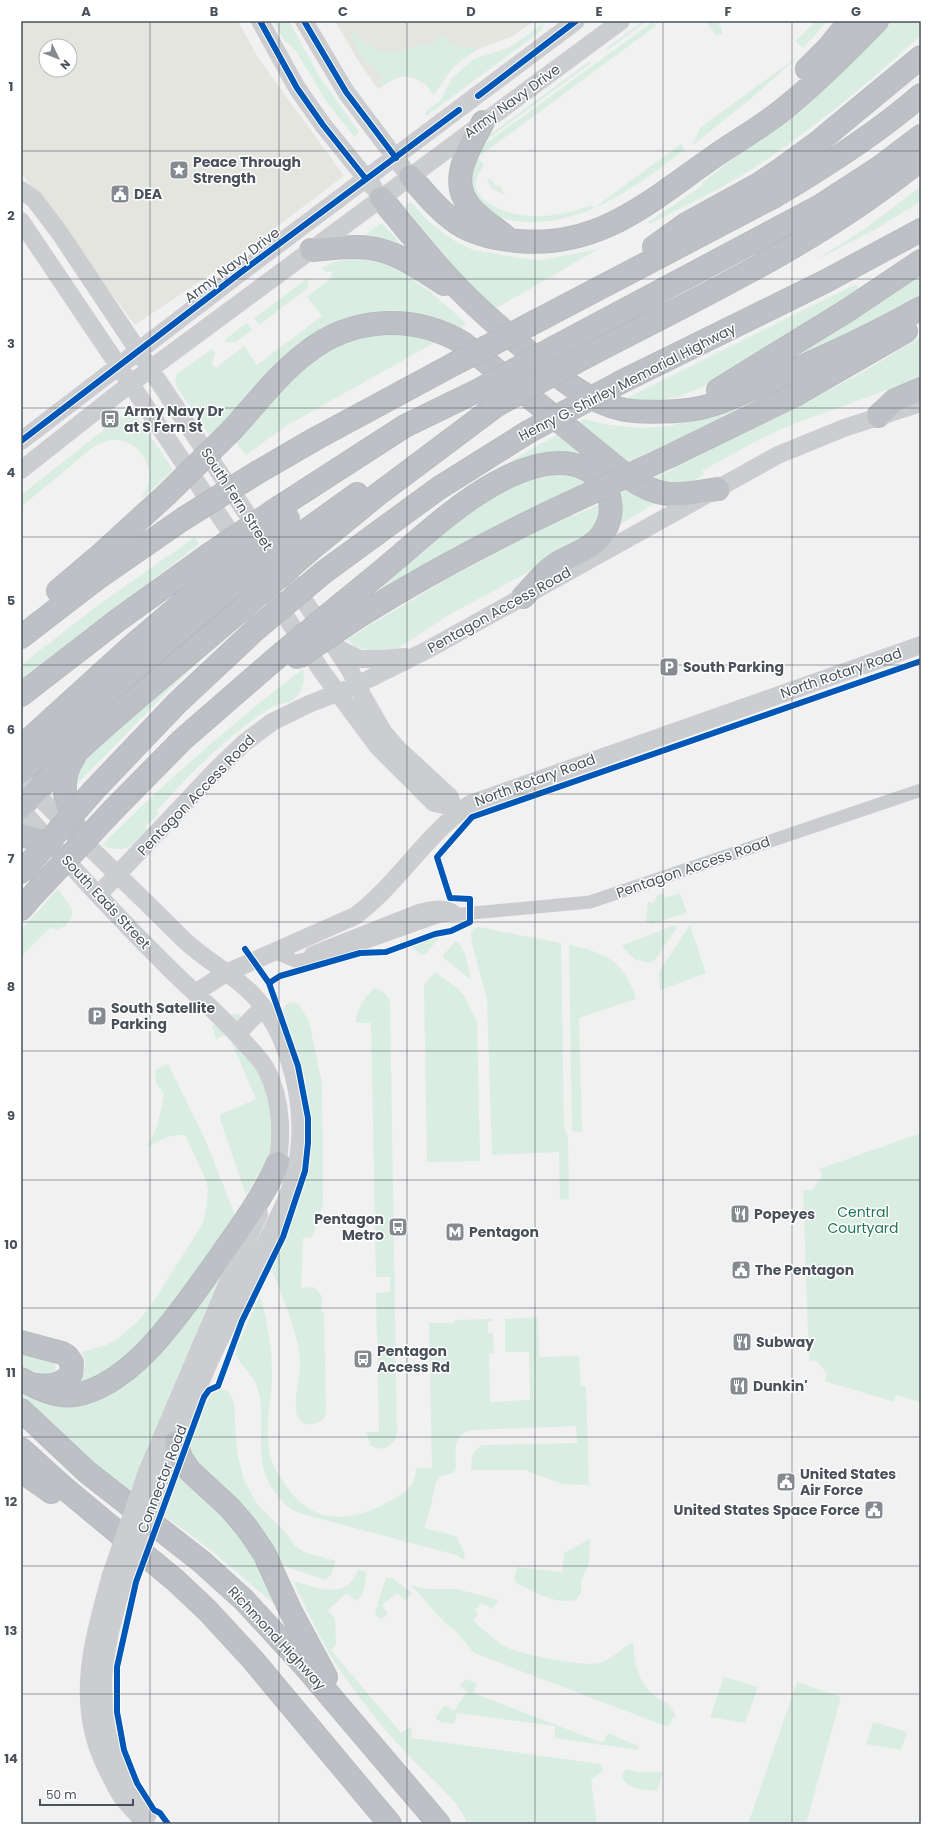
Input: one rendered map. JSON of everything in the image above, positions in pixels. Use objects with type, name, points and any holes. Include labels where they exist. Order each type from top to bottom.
[{"type":"highway","points":[[711,158],[813,64],[850,21]]},
{"type":"highway","points":[[410,176],[456,222],[483,235],[510,241],[547,243],[581,237],[599,231],[638,210],[711,158],[784,109],[826,71],[877,21]]},
{"type":"highway","points":[[602,286],[686,224],[759,184],[792,162],[921,57]]},
{"type":"highway","points":[[21,643],[30,621],[101,576],[183,519],[258,472],[315,439],[454,364],[775,196],[804,179],[860,142],[921,95]]},
{"type":"highway","points":[[483,122],[462,163],[460,184],[468,205],[510,241]]},
{"type":"highway","points":[[24,782],[139,665],[218,573],[295,527],[405,426],[481,389],[555,347],[820,206],[880,167],[921,136]]},
{"type":"highway","points":[[21,695],[123,615],[218,573],[295,527],[377,495],[497,405],[800,243],[854,209],[921,159]]},
{"type":"highway","points":[[381,198],[420,246],[468,298],[543,364],[595,400],[626,410],[650,412],[699,408],[722,401],[857,341],[921,308]]},
{"type":"highway","name":"Henry G. Shirley Memorial Highway","points":[[21,873],[94,790],[177,703],[256,629],[324,572],[433,492],[528,432],[621,382],[826,281],[921,230]]},
{"type":"highway","points":[[311,250],[362,247],[388,252],[410,262],[468,298]]},
{"type":"highway","points":[[664,410],[690,403],[738,378],[848,310],[921,261]]},
{"type":"highway","points":[[351,609],[408,586],[467,553],[795,395],[921,322]]},
{"type":"highway","points":[[21,637],[30,621],[166,495],[232,430],[287,370],[317,345],[340,332],[365,325],[406,323],[432,328],[463,343],[628,477],[649,490],[673,495],[718,489]]},
{"type":"highway","points":[[878,416],[895,400],[921,390]]},
{"type":"highway","points":[[28,901],[120,803],[278,665],[351,609],[444,519],[478,493],[507,477],[534,467],[554,464],[571,464],[588,470],[600,480],[610,498],[609,517],[606,526],[595,542],[554,566],[523,597]]},
{"type":"highway","points":[[24,782],[80,750],[242,609],[295,527]]},
{"type":"highway","points":[[76,832],[68,812],[65,782],[68,767],[80,750]]},
{"type":"highway","points":[[21,835],[50,843]]},
{"type":"highway","points":[[25,1381],[46,1391],[70,1396],[93,1390],[114,1378],[138,1359],[158,1337],[219,1258],[269,1187],[278,1163]]},
{"type":"highway","points":[[21,1342],[62,1353],[70,1359],[73,1367],[68,1377],[57,1384],[44,1386],[25,1381]]},
{"type":"highway","name":"Richmond Highway","points":[[21,1410],[87,1472],[181,1545],[232,1589],[275,1631],[439,1824]]},
{"type":"highway","points":[[176,1442],[181,1458],[190,1470],[230,1508],[247,1528],[264,1553],[291,1612],[346,1715]]},
{"type":"highway","points":[[21,1449],[63,1488],[191,1594],[222,1626],[390,1824]]},
{"type":"highway","points":[[21,1471],[157,1565]]},
{"type":"street","points":[[260,21],[297,88],[323,125],[381,198]]},
{"type":"street","points":[[304,21],[346,92],[410,176]]},
{"type":"street","name":"Army Navy Drive","points":[[21,441],[118,366],[576,21]]},
{"type":"street","name":"Army Navy Drive","points":[[21,470],[150,369],[621,21]]},
{"type":"street","name":"South Fern Street","points":[[21,190],[34,199],[58,232],[138,351],[334,647],[384,733],[397,748],[450,797],[456,810]]},
{"type":"street","name":"South Fern Street","points":[[21,222],[337,692],[378,747],[396,766],[434,803],[456,810]]},
{"type":"street","name":"Pentagon Access Road","points":[[98,895],[216,770],[257,732],[272,722],[337,692],[357,685],[418,654],[778,455],[811,440],[878,416],[921,403]]},
{"type":"street","name":"North Rotary Road","points":[[195,993],[226,973],[355,916],[367,907],[456,810],[492,795],[921,645]]},
{"type":"street","points":[[334,647],[360,659],[399,658],[418,654]]},
{"type":"street","name":"South Eads Street","points":[[24,782],[196,952],[226,973]]},
{"type":"street","name":"South Eads Street","points":[[24,782],[50,843],[98,895],[195,993]]},
{"type":"street","name":"Pentagon Access Road","points":[[272,952],[295,961],[331,955],[440,916],[590,902],[921,790]]},
{"type":"street","points":[[117,914],[118,875]]},
{"type":"street","name":"Connector Road","points":[[153,1476],[176,1442],[234,1310],[284,1205],[293,1181],[298,1158],[300,1129],[297,1092],[285,1049],[263,1007],[242,985],[226,973]]},
{"type":"street","points":[[195,993],[237,1034],[261,1062],[272,1082],[280,1114],[278,1163]]},
{"type":"street","points":[[237,1034],[263,1007]]},
{"type":"street","name":"Connector Road","points":[[146,1824],[121,1796],[101,1758],[94,1740],[88,1694],[90,1666],[96,1627],[117,1580],[153,1476],[225,1289],[269,1187]]},
{"type":"street","name":"Connector Road","points":[[117,1580],[103,1679],[104,1712],[108,1737],[127,1778],[144,1807],[150,1824]]},
{"type":"shaded area","points":[[21,21],[238,21],[259,59],[344,176],[242,253],[135,325],[21,173]]},
{"type":"shaded area","points":[[335,21],[535,21],[513,36],[476,50],[466,56],[450,71],[434,94],[426,85],[417,79],[405,76],[389,81],[378,89],[359,62]]},
{"type":"green space","points":[[273,21],[289,21],[319,76],[359,132],[355,138],[326,101],[296,51],[285,41]]},
{"type":"green space","points":[[643,21],[647,21],[608,50],[607,48]]},
{"type":"green space","points":[[654,21],[656,26],[478,157],[484,165],[479,173],[476,188],[480,196],[495,207],[526,216],[544,216],[563,213],[592,205],[594,208],[681,144],[685,150],[612,200],[592,209],[572,216],[550,221],[514,221],[492,214],[473,199],[466,162],[485,144]]},
{"type":"green space","points":[[706,21],[717,21],[722,29],[722,33],[719,35],[715,34]]},
{"type":"green space","points":[[814,21],[828,21],[803,48],[795,41],[812,25]]},
{"type":"green space","points":[[886,21],[921,21],[921,35],[881,71],[798,138],[754,168],[716,190],[650,224],[648,222],[702,186],[703,182],[779,123]]},
{"type":"green space","points":[[544,23],[541,31],[426,116],[426,111],[440,101],[452,78],[474,59],[508,48]]},
{"type":"green space","points":[[355,32],[371,46],[387,52],[405,50],[425,43],[427,47],[437,42],[436,38],[444,35],[450,42],[457,46],[474,48],[476,50],[455,65],[434,94],[420,80],[409,76],[397,78],[381,87],[377,83],[383,79],[374,66],[365,62],[359,54],[350,34]]},
{"type":"green space","points":[[801,54],[754,96],[692,146],[700,128]]},
{"type":"green space","points":[[590,61],[591,63],[484,142],[481,141]]},
{"type":"green space","points":[[490,178],[496,187],[499,185],[505,195],[491,188],[487,180]]},
{"type":"green space","points":[[921,186],[921,201],[876,229],[814,261],[866,228]]},
{"type":"green space","points":[[411,202],[428,221],[453,240],[473,250],[542,260],[598,249],[495,309],[446,260],[405,207]]},
{"type":"green space","points":[[379,224],[383,224],[406,250],[362,240],[364,236]]},
{"type":"green space","points":[[352,254],[377,256],[414,276],[412,279],[432,293],[466,323],[460,330],[427,318],[392,312],[357,315],[340,320],[317,331],[296,347],[263,380],[234,413],[209,435],[177,387],[175,380],[177,374],[212,349],[215,353],[212,363],[214,367],[217,367],[244,346],[257,365],[322,316],[307,297],[331,278],[332,271],[326,272],[321,268],[334,262],[350,259]]},
{"type":"green space","points":[[921,276],[921,301],[792,362],[791,359]]},
{"type":"green space","points":[[308,278],[308,288],[259,325],[254,318]]},
{"type":"green space","points":[[856,284],[860,291],[701,388],[678,397],[650,401],[625,399]]},
{"type":"green space","points":[[247,323],[252,330],[235,343],[226,342],[224,340]]},
{"type":"green space","points":[[388,329],[441,339],[286,426],[246,455],[233,439],[320,350]]},
{"type":"green space","points":[[921,337],[921,383],[918,379],[793,424],[760,439],[702,471],[704,475],[689,483],[677,486],[649,481],[675,468],[674,465],[805,403],[863,372]]},
{"type":"green space","points":[[812,375],[770,397],[626,463],[575,424],[584,419],[609,425],[643,428],[670,426]]},
{"type":"green space","points":[[127,414],[137,416],[173,470],[143,498],[142,496],[147,488],[149,479],[149,470],[142,454],[127,442],[111,440],[98,444],[92,448],[21,507],[21,495],[120,417]]},
{"type":"green space","points":[[562,432],[609,471],[514,464],[512,460]]},
{"type":"green space","points":[[561,470],[589,481],[438,557],[439,559],[379,589],[378,587],[406,559],[510,482]]},
{"type":"green space","points":[[632,488],[655,500],[655,503],[612,530],[614,496]]},
{"type":"green space","points":[[600,504],[599,524],[582,543],[447,616],[399,648],[384,654],[356,647],[347,639],[449,578],[571,513],[573,516]]},
{"type":"green space","points":[[195,537],[199,544],[21,681],[21,665],[97,606]]},
{"type":"green space","points":[[247,617],[184,675],[70,791],[85,753]]},
{"type":"green space","points":[[303,669],[303,684],[296,697],[291,701],[274,706],[265,712],[236,733],[212,754],[156,811],[159,814],[146,826],[147,833],[142,838],[131,846],[121,849],[109,848],[102,845],[150,799],[250,710]]},
{"type":"green space","points":[[58,889],[72,909],[72,917],[65,926],[56,930],[50,928],[21,957],[21,930]]},
{"type":"green space","points":[[663,893],[665,898],[680,893],[687,913],[651,924],[646,921],[648,902],[653,903],[658,895]]},
{"type":"green space","points":[[675,925],[677,928],[651,963],[636,960],[622,947],[623,945]]},
{"type":"green space","points":[[690,925],[706,973],[660,990],[659,972]]},
{"type":"green space","points":[[478,927],[561,943],[564,1126],[568,1138],[569,1199],[560,1200],[559,1152],[492,1155],[487,999],[472,944],[471,933],[473,929]]},
{"type":"green space","points":[[438,936],[438,939],[426,954],[422,955],[412,947],[412,945]]},
{"type":"green space","points":[[458,941],[465,954],[471,980],[444,958],[443,955],[455,942]]},
{"type":"green space","points":[[569,945],[593,951],[612,960],[626,976],[636,999],[579,1018],[582,1132],[572,1131]]},
{"type":"green space","points":[[435,972],[457,988],[465,997],[477,1022],[480,1161],[427,1162],[424,985]]},
{"type":"green space","points":[[375,988],[384,993],[390,1002],[397,1435],[393,1443],[384,1448],[376,1448],[371,1446],[366,1432],[379,1432],[376,1293],[390,1292],[390,1277],[376,1277],[371,1023],[356,1023],[359,1008]]},
{"type":"green space","points":[[294,1002],[299,1005],[309,1021],[322,1083],[323,1205],[312,1237],[303,1238],[301,1288],[314,1287],[322,1296],[321,1312],[324,1312],[326,1413],[323,1420],[311,1424],[305,1424],[302,1422],[297,1414],[296,1401],[300,1365],[297,1341],[290,1316],[272,1269],[289,1231],[308,1169],[311,1127],[305,1077],[284,1021],[282,1010],[287,1004]]},
{"type":"green space","points":[[233,1014],[239,1014],[252,1039],[266,1085],[272,1121],[273,1138],[271,1154],[267,1166],[264,1164],[246,1195],[220,1119],[221,1114],[256,1099],[228,1034],[216,1039],[212,1026]]},
{"type":"green space","points":[[168,1064],[205,1139],[235,1215],[213,1254],[164,1318],[108,1375],[71,1386],[81,1376],[86,1363],[82,1352],[106,1345],[118,1339],[138,1321],[150,1307],[203,1223],[207,1204],[208,1188],[185,1135],[175,1135],[165,1138],[147,1147],[157,1127],[164,1094],[156,1083],[155,1070]]},
{"type":"green space","name":"Central Courtyard","points":[[921,1133],[921,1402],[896,1395],[894,1402],[825,1381],[827,1374],[816,1360],[809,1361],[803,1190],[812,1190],[822,1176],[819,1169]]},
{"type":"green space","points":[[226,1261],[130,1493],[60,1433],[21,1394],[21,1388],[87,1399]]},
{"type":"green space","points":[[260,1296],[269,1336],[271,1357],[272,1377],[268,1420],[269,1451],[274,1466],[291,1492],[301,1503],[313,1511],[340,1517],[369,1511],[396,1498],[406,1490],[413,1481],[416,1468],[432,1468],[429,1323],[453,1323],[454,1320],[492,1319],[492,1321],[488,1321],[488,1333],[493,1333],[494,1353],[489,1353],[490,1402],[530,1400],[529,1352],[505,1352],[505,1319],[538,1317],[539,1357],[579,1356],[581,1385],[586,1386],[589,1485],[562,1484],[525,1470],[471,1470],[474,1452],[483,1445],[577,1443],[576,1426],[475,1430],[463,1433],[459,1437],[456,1446],[456,1469],[453,1473],[441,1476],[436,1482],[430,1510],[424,1528],[456,1536],[465,1554],[464,1560],[456,1555],[292,1510],[276,1494],[268,1481],[263,1467],[261,1454],[262,1414],[257,1387],[236,1356],[237,1345]]},
{"type":"green space","points":[[21,1351],[50,1359],[55,1365],[53,1376],[51,1378],[34,1373],[21,1366]]},
{"type":"green space","points":[[215,1389],[223,1389],[230,1393],[234,1404],[237,1452],[244,1480],[257,1504],[288,1535],[294,1545],[304,1552],[336,1561],[331,1575],[326,1580],[284,1566],[277,1561],[186,1453],[206,1398]]},
{"type":"green space","points":[[182,1472],[242,1531],[286,1614],[208,1548],[162,1514],[178,1474]]},
{"type":"green space","points":[[590,1539],[589,1563],[581,1581],[581,1592],[576,1600],[560,1601],[545,1597],[516,1583],[514,1579],[517,1567],[562,1572],[564,1553]]},
{"type":"green space","points":[[358,1569],[367,1572],[360,1598],[357,1601],[347,1593],[325,1613],[328,1611],[335,1618],[336,1644],[331,1650],[401,1733],[409,1727],[412,1728],[411,1738],[600,1764],[603,1768],[602,1772],[591,1780],[597,1824],[467,1824],[464,1815],[458,1806],[392,1737],[343,1675],[320,1636],[293,1581],[322,1589],[339,1589],[347,1586],[353,1579]]},
{"type":"green space","points":[[386,1578],[392,1578],[412,1593],[405,1600],[397,1593],[382,1605],[387,1612],[386,1616],[382,1619],[377,1617],[375,1612]]},
{"type":"green space","points":[[412,1586],[428,1589],[457,1589],[498,1600],[493,1609],[481,1603],[475,1611],[478,1614],[473,1621],[504,1646],[522,1653],[591,1664],[609,1659],[633,1642],[636,1665],[644,1684],[655,1696],[670,1706],[676,1718],[673,1717],[670,1725],[665,1726],[474,1653],[455,1630],[445,1623]]},
{"type":"green space","points":[[724,1677],[758,1687],[745,1723],[710,1717]]},
{"type":"green space","points":[[465,1679],[477,1683],[473,1693],[603,1743],[608,1733],[638,1746],[639,1748],[638,1750],[555,1738],[555,1726],[457,1713],[454,1724],[441,1722],[436,1719],[436,1716],[445,1705],[454,1711],[467,1692],[460,1686]]},
{"type":"green space","points":[[797,1682],[841,1697],[806,1824],[748,1824]]},
{"type":"green space","points":[[873,1722],[907,1732],[901,1750],[866,1744]]},
{"type":"green space","points":[[629,1769],[637,1772],[663,1772],[657,1791],[638,1789],[629,1785],[622,1778],[624,1771]]},
{"type":"cycle path","points":[[260,21],[297,88],[323,125],[366,179]]},
{"type":"cycle path","points":[[304,21],[346,92],[396,158]]},
{"type":"cycle path","points":[[478,96],[576,21]]},
{"type":"cycle path","points":[[21,441],[240,273],[459,110]]},
{"type":"cycle path","points":[[269,983],[280,976],[360,953],[386,952],[435,934],[451,931],[470,922],[470,899],[450,898],[437,857],[472,817],[921,661]]},
{"type":"cycle path","points":[[168,1824],[160,1813],[154,1810],[137,1783],[124,1750],[117,1712],[117,1667],[136,1582],[204,1397],[209,1390],[218,1386],[242,1321],[283,1237],[305,1171],[308,1143],[308,1118],[298,1066],[269,983],[245,949]]},
{"type":"place","name":"Peace Through Strength","points":[[179,170]]},
{"type":"place","name":"DEA","points":[[120,194]]},
{"type":"place","name":"Army Navy Dr at S Fern St","points":[[110,419]]},
{"type":"place","name":"South Parking","points":[[669,667]]},
{"type":"place","name":"South Satellite Parking","points":[[97,1016]]},
{"type":"place","name":"Popeyes","points":[[740,1214]]},
{"type":"place","name":"Pentagon Metro","points":[[398,1227]]},
{"type":"place","name":"Pentagon","points":[[455,1232]]},
{"type":"place","name":"The Pentagon","points":[[741,1270]]},
{"type":"place","name":"Subway","points":[[742,1342]]},
{"type":"place","name":"Pentagon Access Rd","points":[[363,1359]]},
{"type":"place","name":"Dunkin'","points":[[739,1386]]},
{"type":"place","name":"United States Air Force","points":[[786,1482]]},
{"type":"place","name":"United States Space Force","points":[[874,1510]]}]
